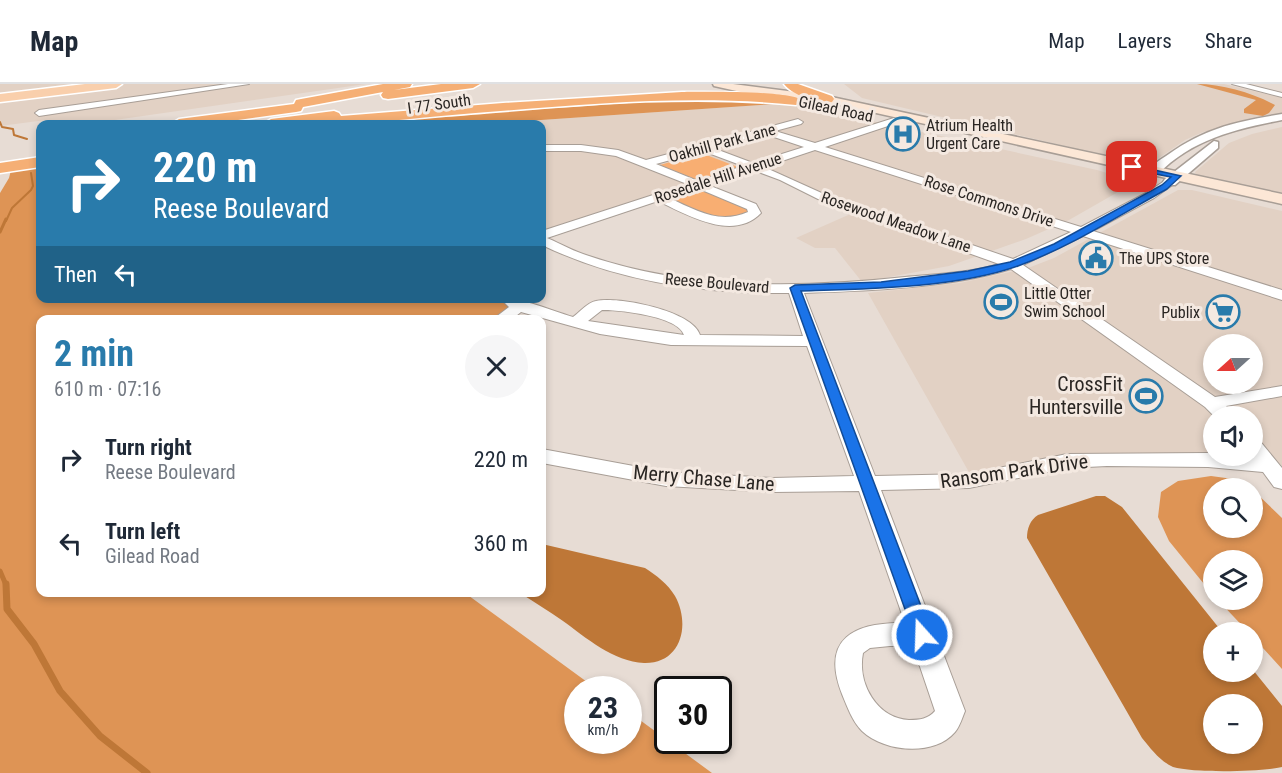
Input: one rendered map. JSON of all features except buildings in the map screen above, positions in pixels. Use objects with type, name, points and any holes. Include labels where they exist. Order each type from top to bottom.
[{"type":"highway","points":[[194,120],[405,84]]},
{"type":"highway","points":[[208,120],[473,84]]},
{"type":"highway","points":[[226,120],[490,84]]},
{"type":"highway","points":[[676,95],[698,90],[704,84]]},
{"type":"highway","points":[[791,84],[794,88],[827,99]]},
{"type":"highway","name":"I 77 South","points":[[320,120],[553,89]]},
{"type":"highway","points":[[301,120],[513,92]]},
{"type":"highway","points":[[356,120],[676,95],[750,95],[796,101]]},
{"type":"highway","points":[[0,153],[36,148]]},
{"type":"highway","points":[[0,167],[36,161]]},
{"type":"main road","points":[[0,97],[88,84]]},
{"type":"main road","points":[[0,97],[118,84]]},
{"type":"main road","name":"Gilead Road","points":[[718,84],[750,91],[827,99],[925,121],[1142,182]]},
{"type":"main road","name":"Gilead Road","points":[[752,84],[796,101],[894,121],[1142,182],[1173,179],[1282,199]]},
{"type":"main road","points":[[862,114],[912,122],[925,121]]},
{"type":"main road","name":"Gilead Road","points":[[1173,179],[1282,207]]},
{"type":"street","points":[[118,84],[128,100]]},
{"type":"street","points":[[39,113],[245,84]]},
{"type":"street","points":[[1236,84],[1282,95]]},
{"type":"street","name":"Reese Boulevard","points":[[934,279],[998,258],[1068,226],[1142,182],[1193,142],[1211,133],[1242,124],[1282,117]]},
{"type":"street","name":"Rosedale Hill Avenue","points":[[546,234],[894,121]]},
{"type":"street","name":"Oakhill Park Lane","points":[[645,164],[798,122]]},
{"type":"street","name":"Reese Boulevard","points":[[546,242],[584,260],[657,278],[760,288],[861,287],[968,274],[1013,264],[1057,246],[1173,179],[1217,142],[1251,130],[1282,124]]},
{"type":"street","name":"Rose Commons Drive","points":[[765,131],[1282,295]]},
{"type":"street","points":[[546,148],[592,148],[618,153],[752,207],[755,213],[731,222],[720,223],[659,197]]},
{"type":"street","name":"Rosewood Meadow Lane","points":[[703,148],[795,182],[822,197],[1013,264],[1215,406]]},
{"type":"street","points":[[795,288],[950,711],[948,718],[940,727],[923,734],[900,733],[885,729],[872,721],[858,699],[848,661],[850,650],[855,642],[865,638],[922,635]]},
{"type":"street","points":[[504,315],[513,303],[615,332],[692,341],[813,341]]},
{"type":"street","points":[[576,322],[598,305],[620,306],[679,321],[688,326],[692,334],[692,341]]},
{"type":"street","points":[[1212,403],[1282,391]]},
{"type":"street","name":"Merry Chase Lane","points":[[546,457],[656,477],[697,482],[773,485],[867,483]]},
{"type":"street","name":"Ransom Park Drive","points":[[867,483],[969,481],[1067,461],[1107,459],[1208,460],[1269,466]]},
{"type":"street","points":[[1263,459],[1282,482]]},
{"type":"shaded area","points":[[0,84],[366,84],[115,120],[36,120],[0,126]]},
{"type":"shaded area","points":[[844,84],[1224,84],[1282,98],[1282,115],[1203,132],[1185,140],[1152,163],[1141,164],[862,98]]},
{"type":"shaded area","points":[[1197,84],[1237,90],[1275,105],[1269,113],[1263,116],[1244,113],[1244,109],[1256,100]]},
{"type":"shaded area","points":[[687,99],[789,103],[541,120],[397,120]]},
{"type":"shaded area","points":[[789,103],[1097,170],[1124,178],[1132,184],[1069,220],[1026,239],[949,266],[862,282],[835,248],[815,248],[796,238],[855,212],[815,198],[792,184],[753,167],[546,234],[546,120],[541,120]]},
{"type":"shaded area","points":[[1282,127],[1282,196],[1196,175],[1195,172],[1229,143],[1252,134]]},
{"type":"shaded area","points":[[701,153],[738,167],[697,180],[660,165]]},
{"type":"shaded area","points":[[36,167],[36,303],[514,303],[519,307],[507,315],[36,315],[36,597],[470,597],[579,676],[564,676],[564,754],[642,754],[642,722],[654,730],[654,754],[686,754],[712,773],[0,773],[0,193],[11,170]]},
{"type":"shaded area","points":[[698,185],[754,210],[725,223],[659,197]]},
{"type":"shaded area","points":[[1178,190],[1192,190],[1282,211],[1282,466],[1276,460],[1263,459],[1263,406],[1203,406],[1203,456],[1151,454],[970,474],[868,293],[960,283],[1028,268],[1054,258]]},
{"type":"shaded area","points":[[1211,476],[1226,478],[1203,478],[1203,538],[1263,538],[1263,500],[1282,518],[1282,669],[1263,648],[1263,622],[1239,622],[1227,610],[1263,610],[1263,550],[1203,550],[1203,583],[1169,541],[1158,517],[1161,492],[1178,481]]},
{"type":"shaded area","points":[[1096,496],[1105,496],[1122,507],[1214,622],[1203,622],[1203,682],[1263,682],[1282,706],[1282,767],[1243,771],[1183,769],[1173,767],[1156,754],[1142,738],[1027,538],[1033,519],[1038,515]]},
{"type":"shaded area","points":[[546,545],[645,568],[665,584],[675,596],[680,607],[682,630],[674,650],[667,657],[657,662],[633,662],[600,648],[526,597],[546,597]]},
{"type":"waterway","points":[[0,122],[2,127],[13,129],[14,135],[27,139]]},
{"type":"waterway","points":[[6,221],[12,208],[31,190],[33,186],[31,173]]},
{"type":"waterway","points":[[0,232],[6,219]]},
{"type":"waterway","points":[[0,571],[6,585]]},
{"type":"waterway","points":[[6,584],[7,609],[34,644],[60,691],[100,736],[147,773]]},
{"type":"place","name":"Atrium Health Urgent Care","points":[[903,134]]},
{"type":"place","name":"The UPS Store","points":[[1096,258]]},
{"type":"place","name":"Little Otter Swim School","points":[[1001,302]]},
{"type":"place","name":"Publix","points":[[1223,312]]},
{"type":"place","name":"CrossFit Huntersville","points":[[1146,396]]},
{"type":"route","points":[[922,635],[795,288],[818,289],[881,285],[968,274],[1013,264],[1057,246],[1164,187],[1177,176],[1132,167]]}]
